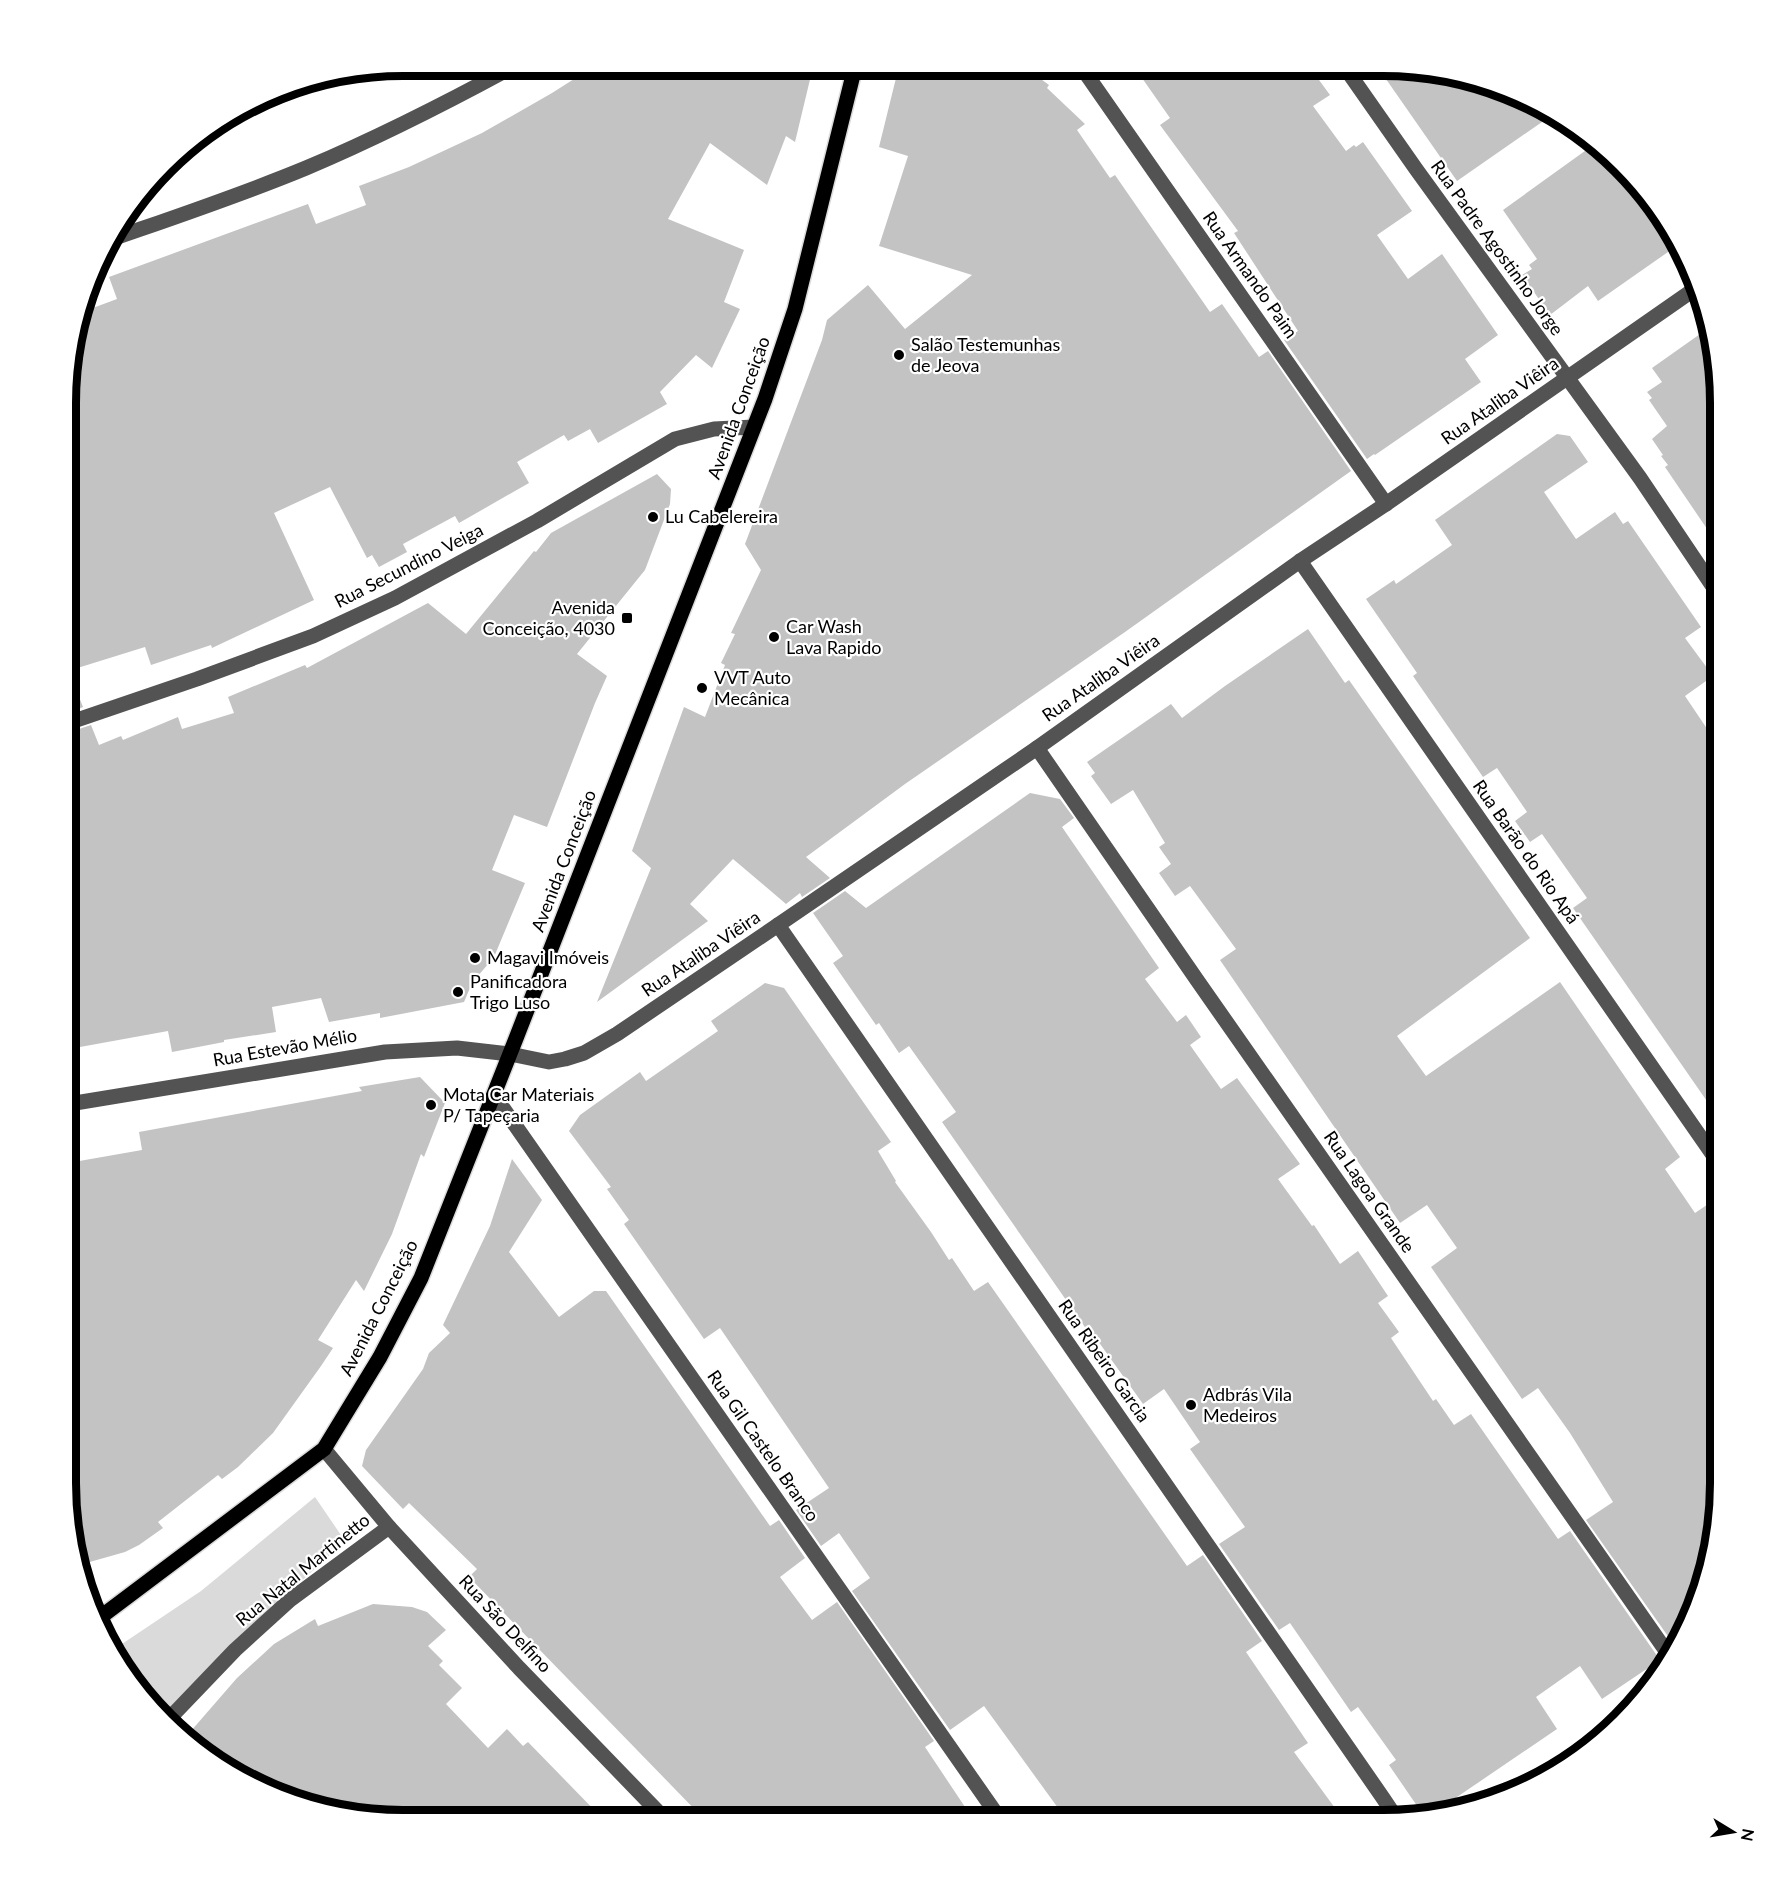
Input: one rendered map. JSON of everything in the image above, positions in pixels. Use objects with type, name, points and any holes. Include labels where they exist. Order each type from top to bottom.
[{"type":"main road","name":"Avenida Conceição","points":[[104,1614],[324,1449],[380,1357],[421,1278],[754,428],[795,309],[853,76]]},
{"type":"street","points":[[123,235],[307,168],[444,104],[496,76]]},
{"type":"street","name":"Rua Armando Paim","points":[[1088,76],[1386,504]]},
{"type":"street","name":"Rua Padre Agostinho Jorge","points":[[1351,76],[1640,478],[1710,582]]},
{"type":"street","name":"Rua Ataliba Viêira","points":[[510,1054],[549,1062],[565,1059],[584,1053],[626,1028],[1037,747],[1300,561],[1386,504],[1691,292]]},
{"type":"street","name":"Rua Secundino Veiga","points":[[76,720],[197,679],[313,636],[344,622],[395,598],[527,526],[675,439],[714,429],[754,428]]},
{"type":"street","name":"Rua Barão do Rio Apá","points":[[1300,561],[1710,1151]]},
{"type":"street","name":"Rua Lagoa Grande","points":[[1037,747],[1665,1649]]},
{"type":"street","name":"Rua Ribeiro Garcia","points":[[778,925],[1391,1810]]},
{"type":"street","name":"Rua Estevão Mélio","points":[[76,1103],[385,1052],[458,1048],[510,1054]]},
{"type":"street","name":"Rua Gil Castelo Branco","points":[[494,1095],[994,1810]]},
{"type":"street","name":"Rua São Delfino","points":[[324,1449],[388,1527],[519,1668],[656,1810]]},
{"type":"street","name":"Rua Natal Martinetto","points":[[173,1715],[235,1650],[290,1600],[388,1527]]},
{"type":"shaded area","points":[[315,1497],[345,1541],[230,1647],[169,1710],[144,1682],[120,1645],[201,1591]]},
{"type":"building","points":[[579,76],[811,76],[795,142],[786,136],[767,185],[710,143],[668,219],[744,250],[724,302],[740,309],[712,368],[696,355],[660,392],[667,404],[598,443],[590,429],[568,441],[564,435],[517,462],[529,483],[459,523],[455,516],[403,544],[407,552],[379,567],[372,555],[367,558],[330,487],[274,513],[314,600],[212,648],[211,645],[151,665],[145,647],[76,668],[77,382],[79,361],[91,309],[117,299],[109,277],[308,204],[316,224],[366,205],[359,186],[409,167],[482,133]]},
{"type":"building","points":[[897,76],[1037,76],[1049,85],[1047,88],[1085,124],[1077,130],[1110,178],[1115,175],[1210,312],[1222,304],[1259,357],[1268,351],[1351,471],[1125,632],[905,784],[806,857],[830,878],[802,897],[800,893],[786,904],[733,859],[690,904],[708,921],[597,1002],[651,868],[632,851],[684,707],[705,717],[725,665],[721,663],[735,634],[731,633],[761,570],[745,544],[822,340],[827,320],[868,285],[905,329],[972,275],[879,246],[908,156],[879,147]]},
{"type":"building","points":[[1141,76],[1316,76],[1330,95],[1313,106],[1346,151],[1363,142],[1412,211],[1377,235],[1408,279],[1442,254],[1498,335],[1465,359],[1481,382],[1367,459],[1284,340],[1298,331],[1234,233],[1238,231],[1160,125],[1170,118]]},
{"type":"building","points":[[1384,76],[1426,79],[1468,88],[1509,101],[1546,119],[1457,181]]},
{"type":"building","points":[[1588,149],[1615,172],[1643,204],[1672,249],[1598,301],[1588,286],[1550,315],[1522,275],[1532,269],[1529,265],[1537,259],[1503,210]]},
{"type":"building","points":[[1702,333],[1710,382],[1710,533],[1665,467],[1668,465],[1652,439],[1667,426],[1649,400],[1652,398],[1647,392],[1662,382],[1652,368]]},
{"type":"building","points":[[1557,434],[1570,436],[1588,462],[1544,492],[1576,539],[1615,512],[1623,524],[1628,521],[1701,627],[1685,638],[1710,672],[1710,678],[1685,696],[1710,733],[1710,1106],[1573,908],[1587,898],[1542,834],[1530,842],[1515,821],[1527,812],[1497,768],[1483,777],[1413,676],[1417,673],[1366,599],[1394,580],[1396,584],[1452,545],[1435,520]]},
{"type":"building","points":[[657,474],[671,489],[670,504],[645,570],[577,654],[607,676],[547,827],[514,815],[492,870],[525,883],[494,957],[472,983],[464,1002],[380,1018],[380,1013],[329,1022],[321,998],[272,1007],[276,1032],[224,1040],[224,1042],[172,1052],[168,1031],[76,1048],[76,730],[91,725],[99,745],[121,736],[123,740],[178,717],[182,729],[234,713],[228,697],[305,665],[307,668],[428,603],[466,634],[551,533]]},
{"type":"building","points":[[1308,629],[1345,683],[1349,680],[1530,938],[1397,1036],[1426,1076],[1560,982],[1680,1157],[1665,1169],[1695,1213],[1710,1203],[1710,1504],[1704,1546],[1693,1588],[1670,1640],[1586,1520],[1613,1502],[1570,1433],[1538,1388],[1522,1399],[1431,1267],[1457,1248],[1427,1205],[1400,1223],[1220,960],[1236,949],[1190,886],[1175,896],[1159,873],[1171,864],[1159,847],[1165,843],[1133,790],[1111,804],[1091,776],[1095,773],[1087,762],[1171,704],[1182,718]]},
{"type":"building","points":[[76,690],[83,707],[76,710]]},
{"type":"building","points":[[1030,793],[1060,799],[1074,818],[1062,827],[1159,968],[1145,979],[1177,1022],[1186,1015],[1201,1037],[1190,1045],[1221,1089],[1237,1078],[1300,1164],[1278,1179],[1312,1226],[1314,1225],[1340,1264],[1358,1251],[1388,1296],[1378,1303],[1399,1332],[1391,1338],[1433,1401],[1436,1399],[1454,1425],[1471,1414],[1558,1539],[1570,1531],[1659,1658],[1656,1663],[1602,1699],[1580,1666],[1536,1697],[1557,1729],[1449,1803],[1418,1808],[1389,1765],[1396,1760],[1358,1707],[1351,1712],[1290,1623],[1279,1630],[1219,1544],[1245,1527],[1190,1449],[1200,1442],[1164,1389],[1143,1404],[1098,1341],[1096,1343],[942,1122],[956,1112],[909,1046],[899,1053],[879,1023],[876,1025],[833,963],[843,956],[813,913],[845,891],[866,908]]},
{"type":"building","points":[[765,983],[784,988],[891,1142],[878,1151],[895,1182],[949,1260],[952,1258],[974,1291],[988,1282],[1187,1566],[1203,1555],[1262,1641],[1246,1652],[1308,1743],[1294,1752],[1336,1810],[1059,1810],[984,1706],[950,1730],[852,1591],[870,1578],[839,1533],[821,1546],[796,1510],[829,1488],[720,1328],[704,1339],[624,1224],[629,1220],[607,1189],[611,1187],[569,1131],[580,1115],[640,1072],[646,1081],[718,1031],[711,1021]]},
{"type":"building","points":[[420,1077],[445,1103],[424,1157],[421,1154],[392,1234],[364,1291],[356,1280],[318,1340],[333,1348],[273,1433],[238,1467],[222,1479],[218,1475],[158,1522],[163,1528],[139,1545],[125,1552],[87,1563],[79,1525],[76,1483],[76,1162],[142,1150],[139,1132],[362,1091],[359,1087]]},
{"type":"building","points":[[512,1159],[542,1200],[509,1252],[559,1317],[594,1291],[606,1291],[770,1526],[779,1520],[805,1558],[780,1577],[812,1620],[837,1602],[934,1741],[925,1747],[967,1810],[695,1810],[469,1577],[477,1569],[409,1503],[403,1509],[362,1466],[366,1450],[423,1369],[429,1353],[450,1333],[443,1325],[490,1226]]},
{"type":"building","points":[[373,1604],[412,1607],[427,1612],[446,1630],[428,1646],[443,1661],[439,1665],[462,1688],[446,1704],[488,1748],[507,1729],[523,1746],[528,1742],[594,1810],[403,1810],[340,1803],[298,1792],[259,1776],[204,1742],[191,1731],[237,1678],[274,1644],[315,1619],[318,1626]]},
{"type":"place","name":"Salão Testemunhas de Jeova","points":[[899,355]]},
{"type":"place","name":"Lu Cabelereira","points":[[653,517]]},
{"type":"place","name":"Avenida Conceição, 4030","points":[[627,618]]},
{"type":"place","name":"Car Wash Lava Rapido","points":[[774,637]]},
{"type":"place","name":"VVT Auto Mecânica","points":[[702,688]]},
{"type":"place","name":"Magavi Imóveis","points":[[475,958]]},
{"type":"place","name":"Panificadora Trigo Luso","points":[[458,992]]},
{"type":"place","name":"Mota Car Materiais P/ Tapeçaria","points":[[431,1105]]},
{"type":"place","name":"Adbrás Vila Medeiros","points":[[1191,1405]]}]
